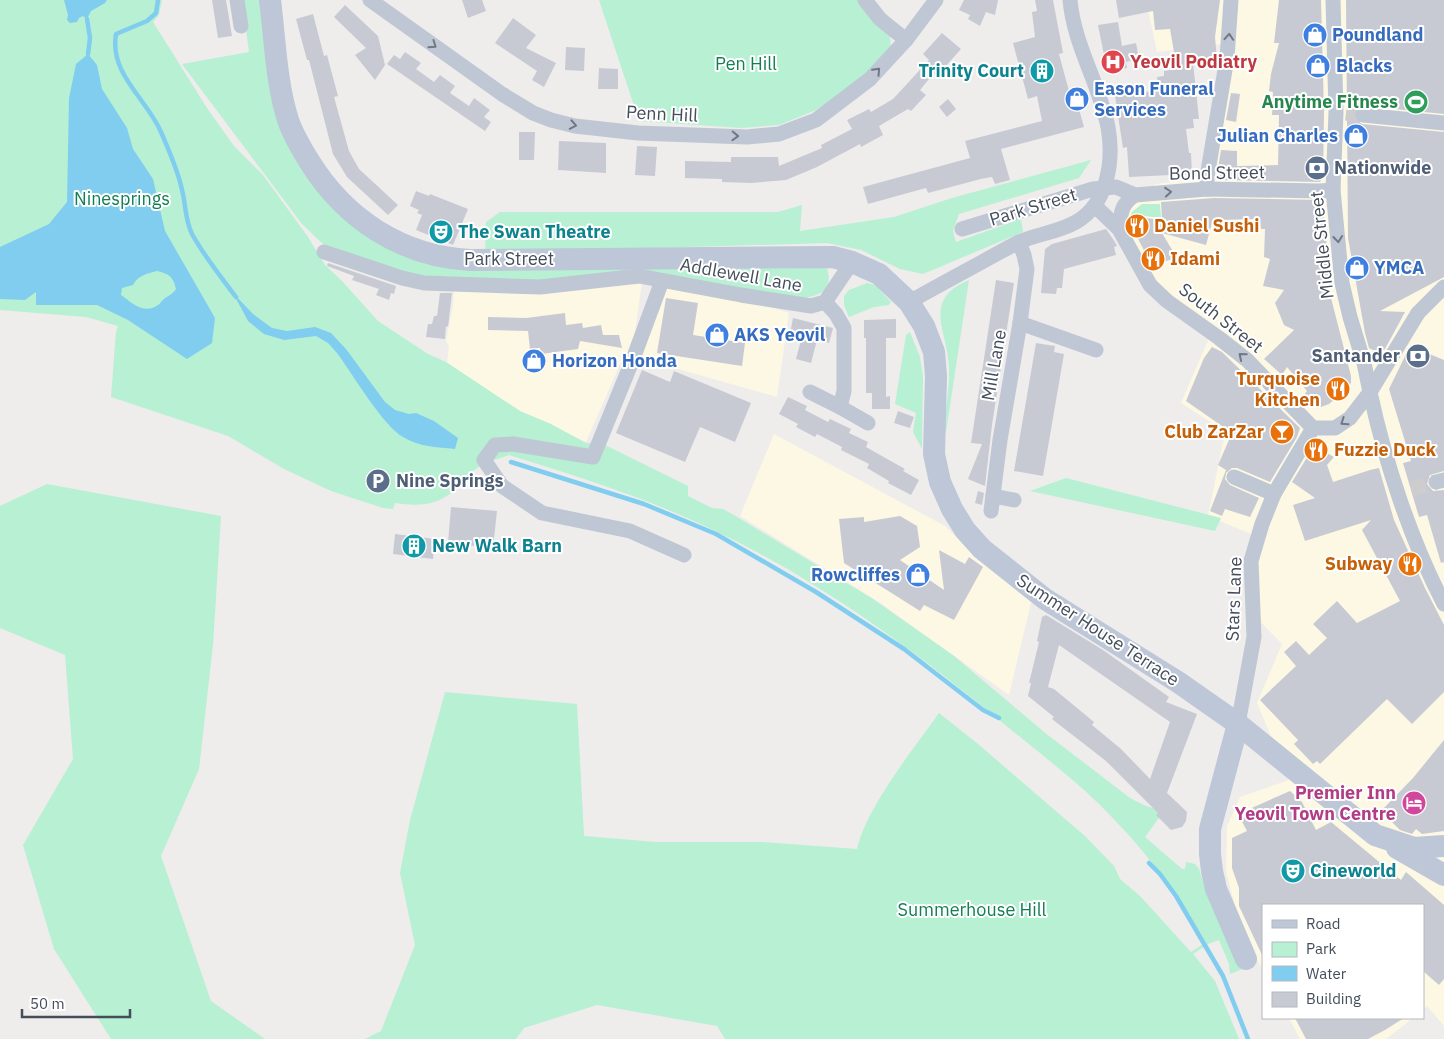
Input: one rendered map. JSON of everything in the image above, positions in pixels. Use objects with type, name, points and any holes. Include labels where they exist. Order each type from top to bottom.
[{"type":"street","points":[[237,0],[241,26]]},
{"type":"street","name":"Park Street","points":[[270,0],[283,99],[293,134],[319,178],[336,198],[351,213],[395,242],[433,255],[470,260],[833,257],[852,262],[879,274],[909,302]]},
{"type":"street","name":"Penn Hill","points":[[370,0],[502,94],[533,113],[551,120],[575,126],[638,133],[747,137],[779,134],[816,120],[870,79],[906,40],[936,0]]},
{"type":"street","points":[[390,0],[393,17]]},
{"type":"street","points":[[865,0],[880,19],[906,40]]},
{"type":"street","points":[[909,302],[1019,242],[1075,223],[1096,206],[1109,168],[1108,128],[1082,51],[1071,13],[1070,0]]},
{"type":"street","points":[[1207,189],[1207,177],[1227,58],[1231,0]]},
{"type":"street","name":"Middle Street","points":[[1333,0],[1341,113],[1333,190],[1342,283],[1370,392],[1435,587],[1444,604]]},
{"type":"street","points":[[1363,115],[1444,122]]},
{"type":"street","name":"Park Street","points":[[962,229],[1104,187]]},
{"type":"street","name":"Bond Street","points":[[1104,187],[1116,187],[1135,195],[1207,189],[1333,190]]},
{"type":"street","points":[[1119,229],[1121,212],[1127,200],[1135,195]]},
{"type":"street","name":"South Street","points":[[1096,206],[1119,229],[1150,285],[1167,301],[1247,360],[1313,428]]},
{"type":"street","name":"Mill Lane","points":[[1014,500],[992,504],[1000,440],[1020,323],[1027,269],[1019,242]]},
{"type":"street","name":"Addlewell Lane","points":[[324,252],[402,278],[424,283],[540,287],[640,276],[811,306],[825,302],[852,262]]},
{"type":"street","name":"Addlewell Lane","points":[[662,280],[636,351],[593,457],[513,444],[495,445],[484,460],[502,486],[542,513],[630,532],[684,555]]},
{"type":"street","points":[[1313,428],[1334,428],[1350,418],[1370,392],[1418,312],[1444,287]]},
{"type":"street","points":[[825,302],[836,314],[844,328],[844,391],[840,407]]},
{"type":"street","name":"Summer House Terrace","points":[[909,302],[924,326],[934,352],[936,376],[934,454],[940,482],[952,509],[965,530],[982,550],[1045,599],[1178,682],[1238,724],[1375,835]]},
{"type":"street","points":[[1020,323],[1096,350]]},
{"type":"street","points":[[810,392],[868,423]]},
{"type":"street","name":"Stars Lane","points":[[1238,724],[1254,637],[1252,561],[1262,524],[1274,494],[1313,428]]},
{"type":"street","points":[[1234,477],[1274,494]]},
{"type":"street","points":[[1238,724],[1210,829],[1210,854],[1216,889],[1246,959]]},
{"type":"street","points":[[1375,835],[1414,848],[1444,846]]},
{"type":"street","points":[[1375,835],[1444,875]]},
{"type":"shaded area","points":[[1146,0],[1444,0],[1444,1026],[1427,1006],[1424,1009],[1424,904],[1262,904],[1262,968],[1242,932],[1226,872],[1227,826],[1240,797],[1289,780],[1257,703],[1282,644],[1247,608],[1263,539],[1208,516],[1223,442],[1227,433],[1181,403],[1209,338],[1157,281],[1126,228],[1128,206],[1156,184],[1201,178],[1223,44],[1157,52]]},
{"type":"shaded area","name":"Horizon Honda","points":[[642,282],[633,348],[627,359],[622,360],[586,442],[520,411],[447,363],[449,346],[446,341],[454,289]]},
{"type":"shaded area","name":"AKS Yeovil","points":[[666,288],[762,304],[789,313],[777,397],[639,358]]},
{"type":"shaded area","name":"Rowcliffes","points":[[774,434],[945,526],[970,551],[1032,599],[1009,695],[879,602],[740,516]]},
{"type":"shaded area","points":[[1290,1019],[1412,1019],[1386,1039],[1300,1039]]},
{"type":"green space","points":[[0,0],[162,0],[159,15],[153,22],[207,108],[234,146],[263,175],[308,237],[325,265],[378,321],[428,354],[446,362],[520,411],[551,424],[586,443],[603,444],[688,486],[688,496],[712,508],[723,509],[734,515],[873,599],[954,656],[1044,732],[1130,798],[1146,806],[1164,811],[1145,837],[1182,869],[1185,869],[1186,862],[1195,864],[1199,869],[1204,885],[1245,968],[1230,974],[1229,964],[1219,940],[1208,944],[1193,954],[1215,981],[1239,1039],[725,1039],[717,1026],[597,1005],[524,1028],[516,1039],[365,1039],[381,1031],[415,945],[400,873],[410,820],[445,692],[577,704],[584,836],[656,842],[762,842],[857,849],[862,832],[880,797],[939,713],[1086,837],[1114,866],[1120,879],[1140,896],[1191,952],[1206,942],[1183,905],[1144,852],[1099,804],[1075,782],[896,640],[823,591],[748,547],[709,528],[635,497],[509,455],[480,467],[472,472],[463,483],[447,496],[432,503],[415,505],[395,503],[393,509],[383,508],[331,491],[284,469],[228,436],[111,397],[118,326],[86,317],[0,310]]},
{"type":"green space","points":[[242,0],[264,0],[291,148],[411,259],[827,268],[829,281],[827,286],[817,295],[805,298],[640,273],[501,284],[403,275],[325,246],[302,224],[182,64],[249,52]]},
{"type":"green space","name":"Pen Hill","points":[[599,0],[858,0],[890,35],[891,49],[855,85],[816,110],[779,125],[741,128],[639,121]]},
{"type":"green space","points":[[1091,160],[1079,178],[959,214],[953,231],[956,242],[1021,219],[1023,232],[923,274],[900,269],[861,250],[827,243],[485,253],[486,222],[500,212],[778,212],[802,205],[800,231],[894,217],[952,198]]},
{"type":"green space","points":[[1142,204],[1160,204],[1161,218],[1145,216],[1129,220],[1132,212]]},
{"type":"green space","points":[[969,280],[946,432],[944,432],[949,366],[942,329],[941,307],[945,297],[954,288]]},
{"type":"green space","points":[[867,283],[875,285],[891,302],[889,305],[874,307],[849,317],[844,305],[844,296],[849,290]]},
{"type":"green space","points":[[910,332],[920,357],[923,376],[922,449],[913,432],[916,413],[895,404],[906,335]]},
{"type":"green space","points":[[1066,478],[1221,518],[1215,531],[1030,491]]},
{"type":"green space","points":[[47,484],[221,516],[213,645],[199,769],[161,856],[211,1001],[265,1039],[111,1039],[54,949],[23,845],[73,759],[65,655],[0,628],[0,506]]},
{"type":"water","points":[[64,0],[107,0],[91,11],[87,19],[83,16],[77,22],[70,23],[67,20],[68,15]]},
{"type":"water","points":[[88,54],[97,65],[102,89],[127,128],[133,149],[153,179],[165,231],[215,318],[212,343],[187,359],[128,320],[97,305],[36,305],[36,292],[25,300],[0,299],[0,247],[49,224],[67,202],[69,98],[76,64]],"holes":[[[157,271],[172,278],[176,289],[158,305],[148,309],[138,307],[121,295],[122,288],[133,285],[140,277]]]},
{"type":"water","points":[[233,293],[253,314],[272,328],[287,331],[315,327],[331,333],[346,349],[385,402],[395,410],[409,414],[416,413],[434,421],[458,438],[455,449],[422,445],[403,437],[377,411],[328,343],[316,336],[284,340],[264,334],[248,321]]},
{"type":"building","points":[[212,0],[226,0],[232,36],[218,38]]},
{"type":"building","points":[[462,0],[482,0],[486,11],[468,18]]},
{"type":"building","points":[[964,0],[998,0],[995,15],[986,12],[980,26],[968,19],[970,15],[959,10]]},
{"type":"building","points":[[1035,0],[1053,0],[1063,53],[1059,54],[1069,91],[1078,88],[1083,108],[1079,109],[1084,127],[1001,149],[1010,180],[995,184],[992,177],[928,193],[926,188],[868,204],[863,187],[970,158],[965,141],[1042,121],[1037,96],[1028,99],[1013,43],[1035,37],[1032,12],[1037,11]]},
{"type":"building","points":[[1116,0],[1220,0],[1215,37],[1217,59],[1193,63],[1199,119],[1193,119],[1194,128],[1186,129],[1189,153],[1191,153],[1192,174],[1129,177],[1127,147],[1123,148],[1115,96],[1159,90],[1157,77],[1164,76],[1164,71],[1177,69],[1170,29],[1155,30],[1153,11],[1119,18]]},
{"type":"building","points":[[1279,0],[1321,0],[1324,113],[1323,177],[1320,182],[1216,180],[1221,150],[1237,151],[1237,166],[1278,165],[1279,115],[1272,115],[1273,92],[1269,91],[1271,74],[1279,43],[1274,43]]},
{"type":"building","points":[[1346,0],[1444,0],[1444,114],[1364,106],[1359,107],[1354,114],[1355,119],[1362,124],[1444,132],[1444,277],[1380,311],[1405,312],[1385,349],[1379,353],[1369,348],[1348,238]]},
{"type":"building","points":[[345,5],[378,36],[385,65],[375,80],[355,55],[366,48],[334,17]]},
{"type":"building","points":[[313,14],[324,56],[327,55],[338,96],[334,97],[349,151],[359,169],[398,205],[388,215],[347,177],[333,154],[309,60],[307,60],[296,19]]},
{"type":"building","points":[[513,18],[536,35],[526,48],[556,63],[544,87],[532,80],[537,71],[495,43]]},
{"type":"building","points":[[1118,22],[1122,46],[1136,43],[1139,59],[1126,62],[1127,68],[1111,71],[1108,54],[1104,55],[1098,25]]},
{"type":"building","points":[[942,33],[961,49],[937,76],[934,73],[920,90],[926,95],[911,111],[908,109],[879,126],[883,135],[861,147],[860,144],[817,167],[786,180],[751,183],[722,182],[722,179],[685,178],[685,161],[731,162],[731,157],[778,157],[779,166],[822,148],[821,145],[852,129],[847,120],[869,109],[871,112],[893,99],[929,60],[923,54]]},
{"type":"building","points":[[566,47],[585,48],[584,71],[565,70]]},
{"type":"building","points":[[405,52],[421,63],[416,69],[434,82],[440,75],[455,86],[450,93],[469,106],[474,98],[490,110],[484,117],[491,122],[485,131],[387,64],[394,55],[400,59]]},
{"type":"building","points":[[599,68],[618,69],[618,89],[598,89]]},
{"type":"building","points":[[1231,93],[1240,94],[1236,122],[1226,120]]},
{"type":"building","points":[[948,99],[956,109],[947,117],[939,107]]},
{"type":"building","points":[[519,132],[535,132],[534,160],[519,160]]},
{"type":"building","points":[[559,141],[606,143],[606,173],[558,170]]},
{"type":"building","points":[[637,146],[657,147],[655,176],[635,175]]},
{"type":"building","points":[[416,191],[429,196],[430,194],[468,209],[453,245],[416,230],[422,215],[417,213],[419,210],[410,206]]},
{"type":"building","points":[[1214,198],[1322,200],[1330,294],[1351,376],[1351,383],[1347,389],[1329,404],[1321,407],[1313,406],[1303,396],[1307,391],[1287,367],[1282,375],[1264,359],[1294,330],[1284,325],[1275,303],[1284,290],[1263,286],[1270,259],[1264,257],[1265,229],[1261,229],[1260,219],[1218,220],[1218,223],[1212,223],[1206,245],[1162,233],[1177,258],[1162,262],[1153,268],[1129,221],[1145,218],[1162,220],[1161,202]]},
{"type":"building","points":[[1106,229],[1117,246],[1114,247],[1116,255],[1064,269],[1062,288],[1057,288],[1056,294],[1041,293],[1045,249],[1052,244]]},
{"type":"building","points":[[328,263],[396,286],[394,294],[391,293],[389,300],[376,295],[379,289],[352,280],[354,276],[327,266]]},
{"type":"building","points":[[996,280],[1014,283],[992,425],[985,486],[968,479],[982,444],[971,443]]},
{"type":"building","points":[[440,293],[452,293],[445,339],[426,337],[428,324],[432,324],[434,316],[437,316]]},
{"type":"building","points":[[666,298],[698,303],[693,335],[745,343],[742,366],[657,353]]},
{"type":"building","points":[[565,313],[566,325],[582,323],[583,328],[601,325],[603,335],[619,335],[622,348],[580,341],[578,349],[541,354],[540,348],[530,349],[528,331],[488,330],[488,317],[526,318]]},
{"type":"building","points":[[793,318],[833,328],[829,343],[817,340],[811,363],[796,359],[802,336],[790,334]]},
{"type":"building","points":[[896,319],[896,338],[886,338],[886,397],[890,396],[890,409],[872,409],[872,393],[866,393],[866,338],[864,338],[864,320]]},
{"type":"building","points":[[1036,343],[1055,346],[1054,352],[1064,354],[1043,476],[1014,471]]},
{"type":"building","points":[[1410,346],[1444,360],[1444,471],[1430,475],[1427,484],[1433,491],[1444,490],[1444,562],[1441,563],[1427,515],[1419,517],[1403,463],[1411,461],[1389,389]]},
{"type":"building","points":[[1212,347],[1222,352],[1300,428],[1297,437],[1270,482],[1237,468],[1232,468],[1226,473],[1225,479],[1230,485],[1259,498],[1250,517],[1225,509],[1222,516],[1210,511],[1226,470],[1218,465],[1232,433],[1186,401],[1204,358]]},
{"type":"building","points":[[642,370],[670,382],[674,371],[751,403],[735,442],[700,427],[685,462],[616,433]]},
{"type":"building","points":[[788,397],[807,406],[805,410],[828,422],[830,419],[851,429],[849,433],[868,442],[866,447],[905,469],[903,471],[919,480],[911,495],[888,483],[889,481],[867,468],[869,464],[841,450],[842,447],[817,434],[815,437],[796,427],[798,424],[779,414]]},
{"type":"building","points":[[898,411],[914,417],[910,428],[894,423]]},
{"type":"building","points":[[1314,446],[1334,457],[1327,465],[1333,482],[1379,468],[1394,520],[1444,625],[1444,692],[1412,724],[1387,699],[1320,764],[1317,761],[1313,764],[1294,744],[1298,740],[1260,700],[1296,666],[1284,652],[1296,641],[1309,655],[1327,638],[1313,624],[1337,601],[1357,623],[1400,601],[1362,530],[1371,520],[1305,541],[1293,505],[1315,498],[1292,482]]},
{"type":"building","points":[[978,491],[984,493],[982,505],[975,503]]},
{"type":"building","points":[[451,507],[497,511],[493,548],[448,543]]},
{"type":"building","points":[[900,516],[917,526],[920,547],[900,560],[944,590],[939,550],[965,564],[969,557],[983,567],[954,620],[924,605],[920,611],[844,563],[839,519],[864,517],[864,522]]},
{"type":"building","name":"New Walk Barn","points":[[395,534],[435,539],[433,559],[393,554]]},
{"type":"building","points":[[1046,615],[1103,650],[1169,697],[1166,702],[1197,714],[1167,793],[1187,812],[1186,821],[1182,827],[1171,830],[1156,815],[1158,813],[1106,761],[1052,719],[1054,717],[1028,696],[1042,617]],"holes":[[[1059,645],[1170,722],[1150,779],[1121,749],[1092,725],[1094,722],[1054,689],[1048,687]]]},
{"type":"building","points":[[1444,740],[1444,831],[1422,834],[1416,829],[1412,834],[1400,830],[1381,811],[1413,778]]},
{"type":"building","name":"Cineworld","points":[[1290,791],[1302,802],[1316,830],[1331,822],[1401,880],[1406,872],[1444,905],[1444,979],[1439,985],[1424,972],[1424,904],[1262,904],[1262,955],[1239,906],[1239,888],[1232,868],[1232,838],[1247,831],[1238,814]]},
{"type":"building","points":[[1296,1019],[1402,1019],[1368,1039],[1306,1039]]},
{"type":"waterway","points":[[158,0],[156,13],[147,21],[116,34],[115,48],[118,62],[123,74],[155,120],[161,132],[178,175],[192,234],[236,297]]},
{"type":"waterway","points":[[87,19],[90,38],[88,54]]},
{"type":"waterway","points":[[511,462],[644,504],[716,534],[816,592],[904,649],[983,710],[999,718]]},
{"type":"waterway","points":[[1149,863],[1160,874],[1176,896],[1223,976],[1248,1039]]},
{"type":"tunnel","points":[[1346,113],[1363,115]]},
{"type":"tunnel","points":[[1411,489],[1436,482]]},
{"type":"place","name":"Poundland","points":[[1315,35]]},
{"type":"place","name":"Yeovil Podiatry","points":[[1113,62]]},
{"type":"place","name":"Blacks","points":[[1318,66]]},
{"type":"place","name":"Trinity Court","points":[[1042,71]]},
{"type":"place","name":"Eason Funeral Services","points":[[1077,99]]},
{"type":"place","name":"Anytime Fitness","points":[[1416,102]]},
{"type":"place","name":"Julian Charles","points":[[1356,136]]},
{"type":"place","name":"Nationwide","points":[[1317,168]]},
{"type":"place","name":"Daniel Sushi","points":[[1137,226]]},
{"type":"place","name":"The Swan Theatre","points":[[441,232]]},
{"type":"place","name":"Idami","points":[[1153,259]]},
{"type":"place","name":"YMCA","points":[[1357,268]]},
{"type":"place","name":"AKS Yeovil","points":[[717,335]]},
{"type":"place","name":"Santander","points":[[1418,356]]},
{"type":"place","name":"Horizon Honda","points":[[534,361]]},
{"type":"place","name":"Turquoise Kitchen","points":[[1338,389]]},
{"type":"place","name":"Club ZarZar","points":[[1282,432]]},
{"type":"place","name":"Fuzzie Duck","points":[[1316,450]]},
{"type":"place","name":"Nine Springs","points":[[378,481]]},
{"type":"place","name":"New Walk Barn","points":[[414,546]]},
{"type":"place","name":"Subway","points":[[1410,564]]},
{"type":"place","name":"Rowcliffes","points":[[918,575]]},
{"type":"place","name":"Premier Inn Yeovil Town Centre","points":[[1414,803]]},
{"type":"place","name":"Cineworld","points":[[1293,871]]},
{"type":"park label","name":"Ninesprings","points":[[122,199]]},
{"type":"park label","name":"Summerhouse Hill","points":[[972,910]]}]
